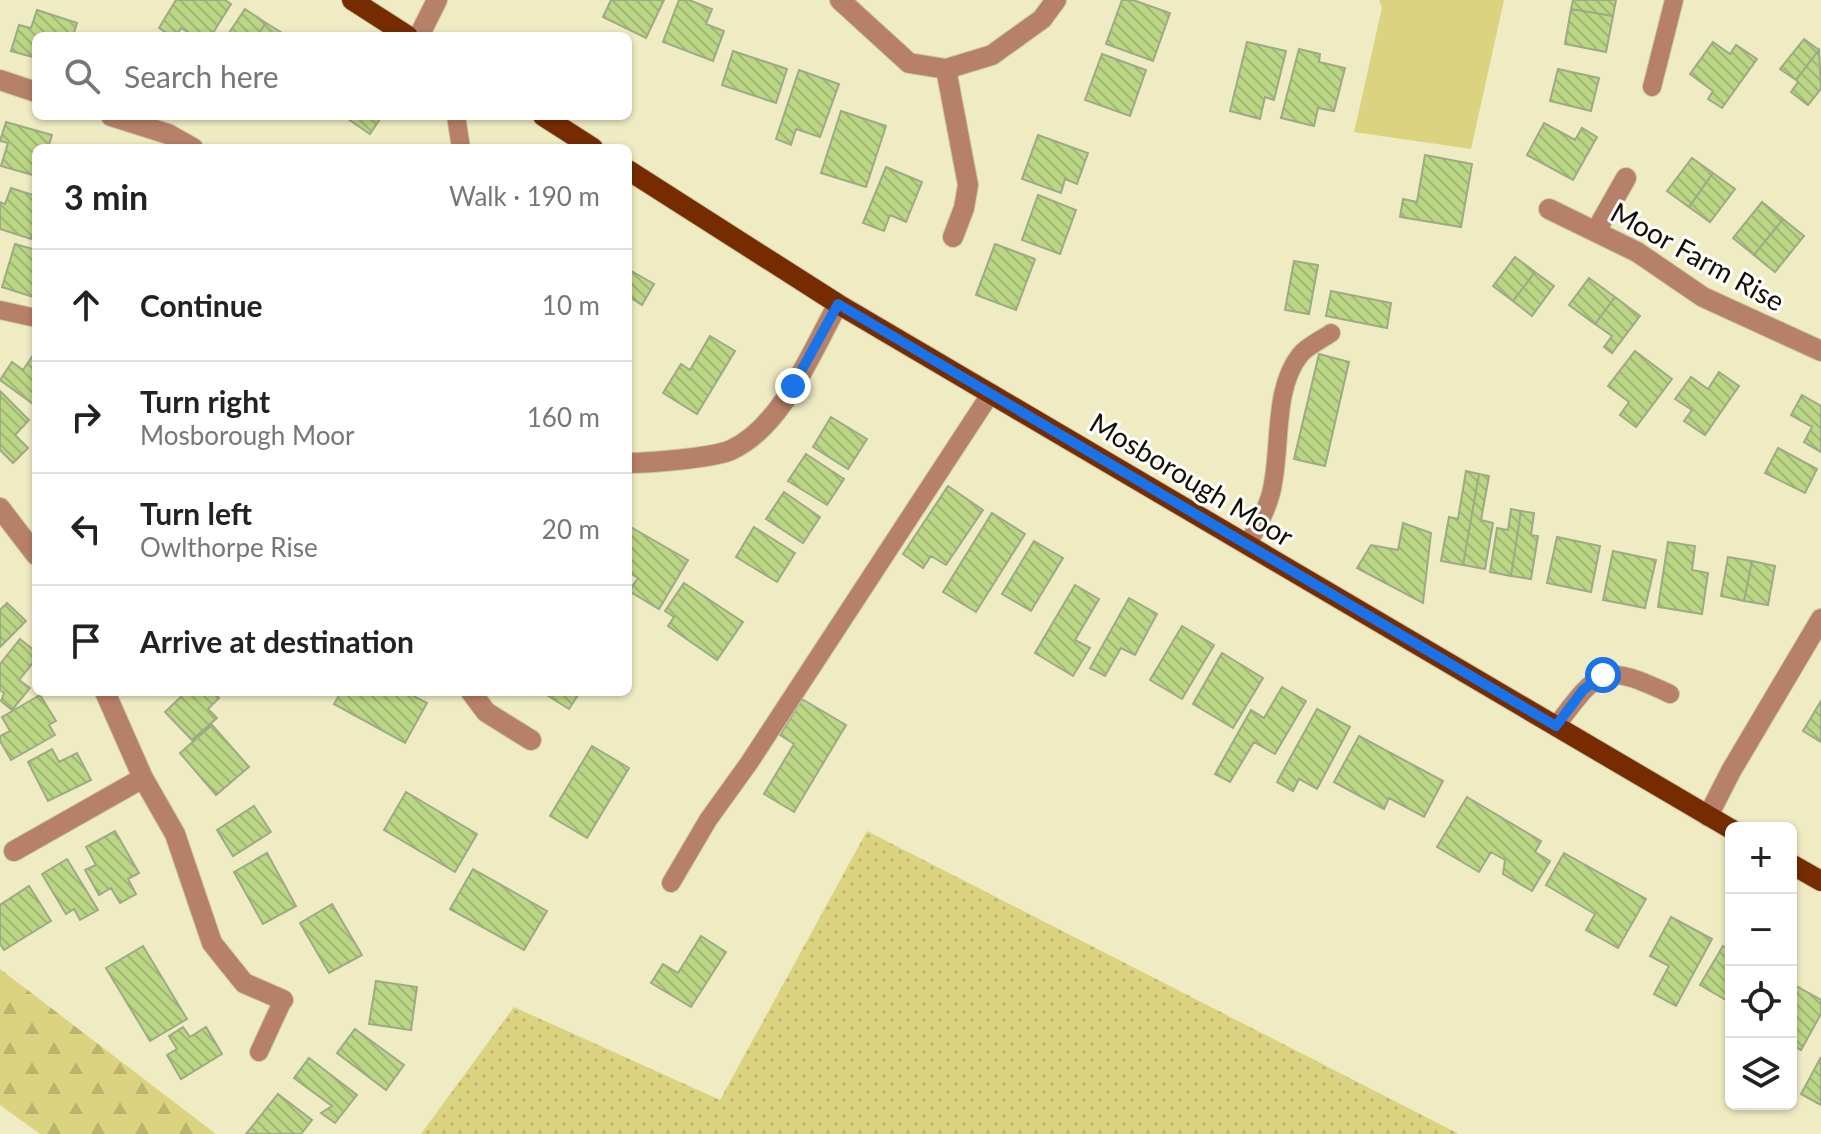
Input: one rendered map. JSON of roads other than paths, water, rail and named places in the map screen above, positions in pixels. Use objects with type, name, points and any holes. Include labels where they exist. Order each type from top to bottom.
[{"type":"main road","points":[[352,0],[402,32]]},
{"type":"main road","points":[[549,120],[587,144]]},
{"type":"main road","name":"Mosborough Moor","points":[[632,173],[838,304],[1725,826]]},
{"type":"main road","points":[[1797,867],[1821,881]]},
{"type":"street","points":[[421,32],[437,0]]},
{"type":"street","points":[[840,0],[909,63],[946,69],[992,55],[1042,19],[1056,0]]},
{"type":"street","points":[[946,69],[968,185],[964,208],[953,237]]},
{"type":"street","points":[[0,80],[32,91]]},
{"type":"street","points":[[124,120],[168,134],[186,144]]},
{"type":"street","points":[[1596,231],[1626,178]]},
{"type":"street","name":"Moor Farm Rise","points":[[1549,209],[1637,252],[1703,297],[1821,351]]},
{"type":"street","points":[[632,463],[730,451],[763,429],[793,386],[838,304]]},
{"type":"street","points":[[0,508],[32,550]]},
{"type":"street","points":[[1708,816],[1731,771],[1821,619]]},
{"type":"street","points":[[107,696],[143,778],[175,834],[212,943],[244,983],[283,1000]]},
{"type":"street","points":[[474,696],[486,712],[531,740]]},
{"type":"street","points":[[14,851],[143,778]]},
{"type":"lane","points":[[1652,87],[1674,0]]},
{"type":"lane","points":[[457,120],[460,144]]},
{"type":"lane","points":[[0,310],[32,317]]},
{"type":"lane","points":[[1248,544],[1264,516],[1272,491],[1289,374],[1301,353],[1331,333]]},
{"type":"lane","points":[[671,883],[708,820],[749,763],[991,393]]},
{"type":"lane","points":[[1556,726],[1583,690],[1603,675],[1631,675],[1670,694]]},
{"type":"lane","points":[[259,1052],[283,1000]]}]
